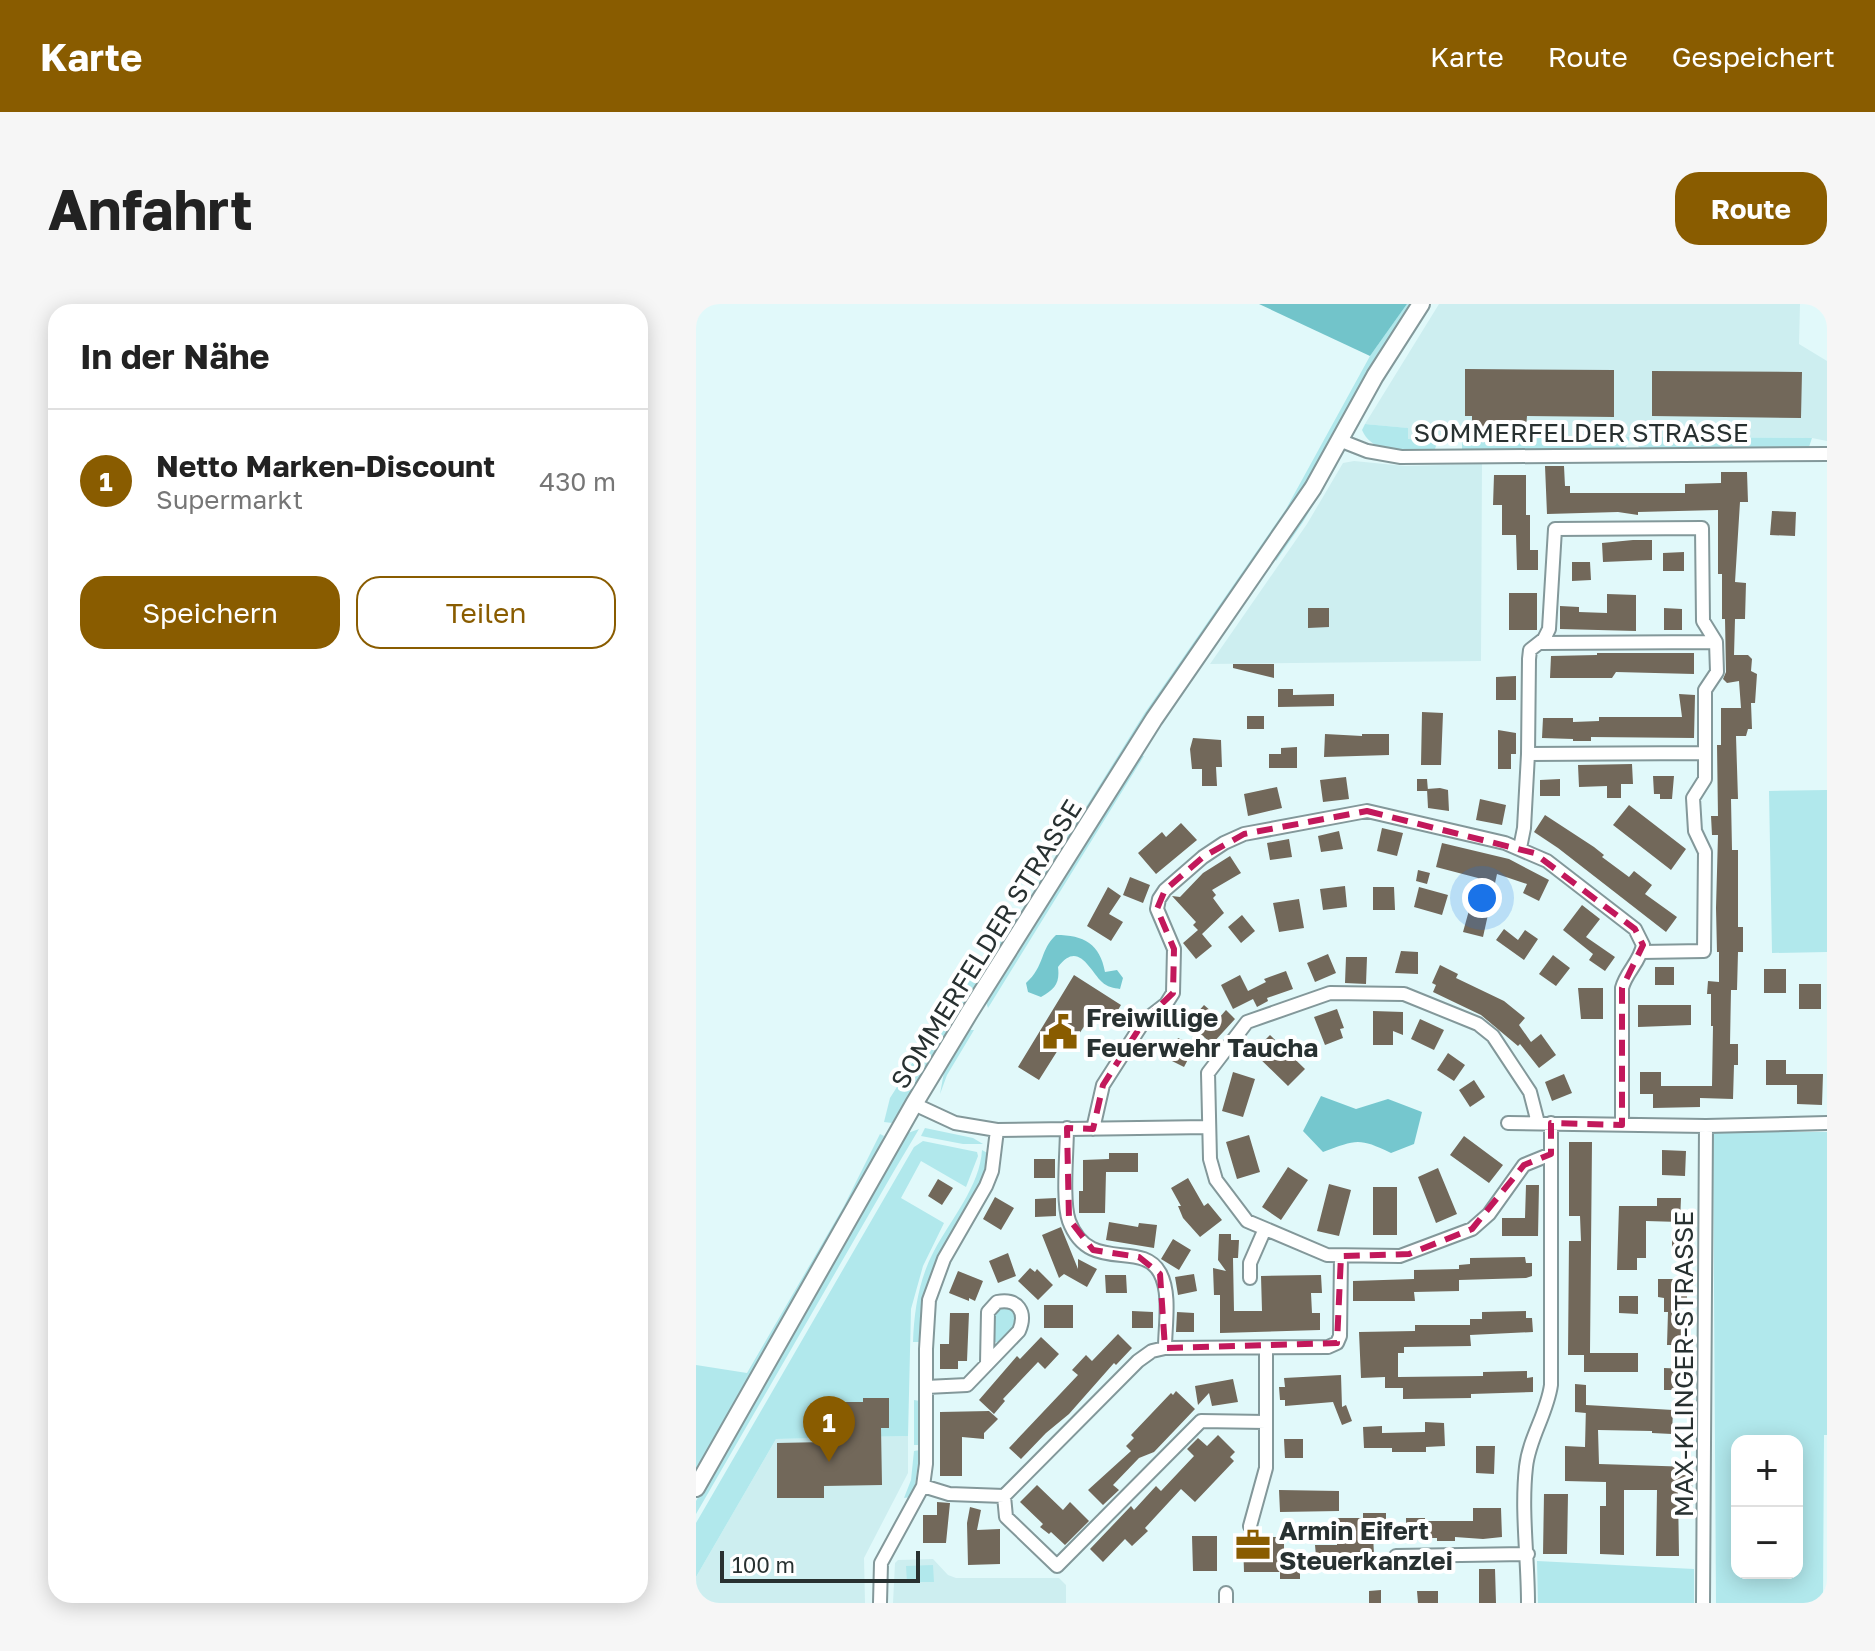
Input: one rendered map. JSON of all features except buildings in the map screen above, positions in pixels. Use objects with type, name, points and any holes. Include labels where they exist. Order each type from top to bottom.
[{"type":"main road","name":"SOMMERFELDER STRASSE","points":[[696,1488],[914,1104],[1154,719],[1294,517],[1382,364],[1421,304]]},
{"type":"street","name":"SOMMERFELDER STRASSE","points":[[1339,440],[1367,451],[1401,457],[1827,454]]},
{"type":"street","points":[[1520,848],[1528,754],[1529,659],[1530,650],[1540,643],[1549,629],[1555,529],[1702,528],[1703,621],[1716,642],[1717,672],[1705,690],[1705,779],[1693,798],[1695,831],[1705,852],[1704,951],[1642,952]]},
{"type":"street","points":[[1540,643],[1716,642]]},
{"type":"street","points":[[1528,754],[1705,753]]},
{"type":"street","points":[[1093,1129],[1103,1085],[1144,1021],[1166,1004],[1173,993],[1174,949],[1157,909],[1165,890],[1203,857],[1244,834],[1367,811],[1520,848],[1547,861],[1635,929],[1643,945],[1642,952],[1622,988],[1622,1125]]},
{"type":"street","points":[[1528,1603],[1526,1467],[1551,1385],[1551,1154],[1544,1123],[1530,1092],[1493,1036],[1478,1024],[1404,994],[1330,993],[1247,1022],[1208,1073],[1208,1127],[1216,1180],[1247,1221],[1317,1253],[1400,1256],[1472,1229],[1489,1214],[1524,1165],[1551,1154]]},
{"type":"street","points":[[914,1104],[955,1123],[997,1130],[1208,1127]]},
{"type":"street","points":[[1508,1123],[1706,1126],[1827,1123]]},
{"type":"street","name":"MAX-KLINGER-STRASSE","points":[[1703,1603],[1706,1126]]},
{"type":"street","points":[[1067,1128],[1069,1219],[1078,1236],[1093,1250],[1112,1256],[1139,1257],[1154,1266],[1160,1274],[1165,1296],[1165,1348]]},
{"type":"street","points":[[880,1603],[881,1563],[923,1486],[926,1464],[927,1326],[934,1282],[949,1249],[986,1186],[992,1171],[997,1130]]},
{"type":"street","points":[[1250,1278],[1250,1263],[1264,1231]]},
{"type":"street","points":[[1004,1496],[1138,1361],[1152,1351],[1165,1348],[1328,1347],[1337,1343],[1340,1336],[1341,1256]]},
{"type":"street","points":[[926,1387],[967,1385],[1021,1327],[1022,1313],[1011,1301],[997,1302],[988,1312],[987,1363]]},
{"type":"street","points":[[1250,1526],[1266,1468],[1266,1348]]},
{"type":"street","points":[[1004,1496],[1006,1517],[1057,1566],[1201,1421],[1266,1422]]},
{"type":"street","points":[[923,1486],[949,1494],[1004,1496]]},
{"type":"street","points":[[1396,1556],[1528,1554]]},
{"type":"highlighted area","points":[[1367,811],[1534,853],[1635,929],[1643,945],[1622,988],[1622,1125],[1551,1123],[1551,1154],[1524,1165],[1472,1229],[1409,1254],[1341,1256],[1337,1343],[1165,1348],[1160,1274],[1139,1257],[1093,1250],[1069,1219],[1067,1128],[1093,1129],[1103,1085],[1144,1021],[1173,993],[1174,949],[1157,909],[1165,890],[1203,857],[1244,834]]},
{"type":"shaded area","points":[[1259,304],[1407,304],[1370,356]]},
{"type":"shaded area","points":[[1407,304],[1413,304],[1376,359],[1290,511],[1017,927],[979,979],[892,1123],[884,1122],[890,1098],[962,984],[1013,924],[1144,714],[1286,509],[1370,356]]},
{"type":"shaded area","points":[[1439,304],[1800,304],[1799,344],[1827,361],[1827,441],[1812,438],[1638,437],[1408,439],[1407,428],[1365,424]]},
{"type":"shaded area","points":[[1365,424],[1408,428],[1408,439],[1438,440],[1434,452],[1393,451],[1367,438],[1362,430]]},
{"type":"shaded area","points":[[1630,437],[1625,450],[1462,452],[1462,439]]},
{"type":"shaded area","points":[[1638,437],[1812,438],[1809,447],[1642,450],[1638,446]]},
{"type":"shaded area","points":[[1354,461],[1405,466],[1482,464],[1481,661],[1210,664],[1307,524],[1343,463]]},
{"type":"shaded area","points":[[1334,465],[1337,465],[1276,561],[1274,556]]},
{"type":"shaded area","points":[[1139,755],[1144,756],[988,1008],[986,1002]]},
{"type":"shaded area","points":[[1827,790],[1827,952],[1772,953],[1769,791]]},
{"type":"shaded area","points":[[1056,935],[1082,939],[1095,948],[1105,972],[1117,970],[1123,978],[1120,989],[1104,984],[1083,960],[1071,956],[1058,967],[1056,985],[1050,991],[1041,997],[1028,992],[1026,983]]},
{"type":"shaded area","points":[[969,1030],[974,1030],[947,1075],[940,1094],[944,1072]]},
{"type":"shaded area","points":[[1321,1096],[1356,1109],[1388,1099],[1422,1112],[1414,1144],[1391,1153],[1371,1144],[1357,1142],[1323,1152],[1303,1131]]},
{"type":"shaded area","points":[[925,1128],[973,1138],[983,1144],[963,1144],[921,1136]]},
{"type":"shaded area","points":[[919,1129],[696,1514],[696,1501],[908,1133]]},
{"type":"shaded area","points":[[1713,1132],[1827,1132],[1827,1435],[1824,1435],[1823,1603],[1716,1603]]},
{"type":"shaded area","points":[[880,1134],[884,1136],[865,1180],[696,1472],[696,1365],[747,1373],[844,1206]]},
{"type":"shaded area","points":[[923,1141],[977,1152],[978,1156],[966,1187],[921,1161],[901,1198],[944,1223],[923,1266],[911,1309],[908,1436],[776,1439],[696,1577],[696,1523],[914,1147]]},
{"type":"shaded area","points":[[982,1150],[989,1154],[987,1167],[937,1261],[926,1295],[919,1342],[913,1342],[921,1284],[934,1251],[976,1176]]},
{"type":"shaded area","points":[[1001,1305],[1015,1308],[1017,1325],[1000,1344],[991,1340],[992,1317]]},
{"type":"shaded area","points":[[914,1400],[920,1401],[920,1445],[914,1445]]},
{"type":"shaded area","points":[[908,1436],[908,1473],[864,1558],[865,1603],[696,1603],[696,1577],[776,1439]]},
{"type":"shaded area","points":[[920,1450],[914,1492],[911,1497],[904,1498],[911,1480],[914,1451]]},
{"type":"shaded area","points":[[933,1559],[948,1575],[956,1578],[1059,1578],[1066,1585],[1066,1603],[893,1603],[895,1563],[898,1560]]},
{"type":"shaded area","points":[[1537,1561],[1694,1569],[1694,1603],[1538,1603]]},
{"type":"shaded area","points":[[933,1565],[934,1582],[907,1582],[906,1566]]},
{"type":"place","name":"Freiwillige Feuerwehr Taucha","points":[[1060,1032]]},
{"type":"place","name":"Netto Marken-Discount","points":[[829,1462]]},
{"type":"place","name":"Armin Eifert Steuerkanzlei","points":[[1253,1545]]}]
